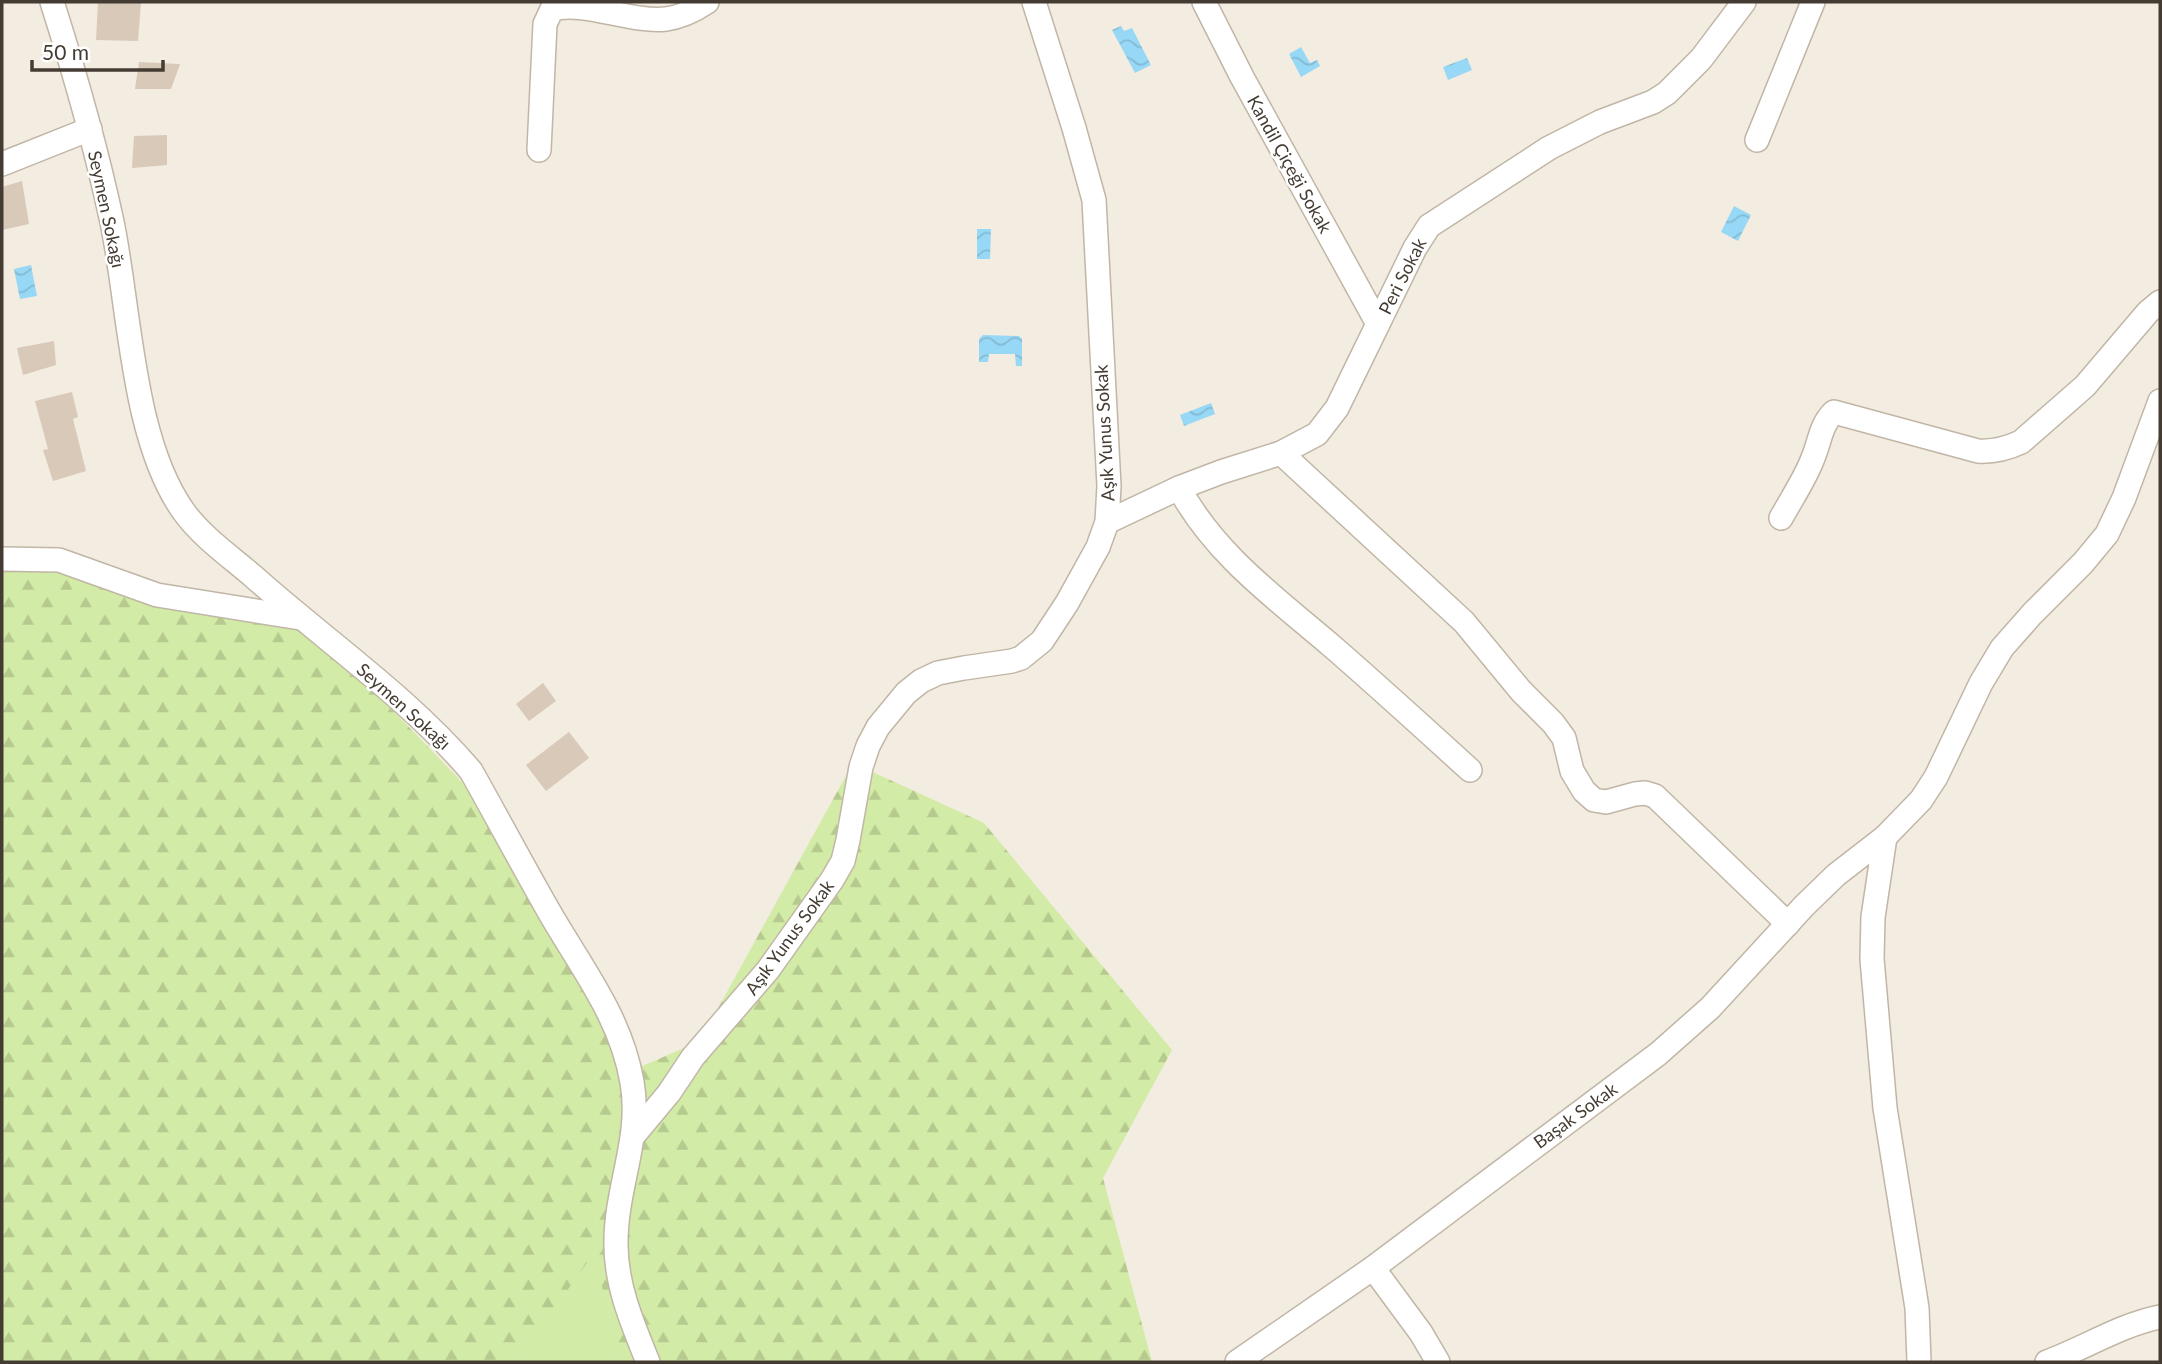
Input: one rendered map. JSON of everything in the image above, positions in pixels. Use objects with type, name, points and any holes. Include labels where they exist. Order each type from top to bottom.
[{"type":"street","name":"Seymen Sokağı","points":[[52,2],[90,129],[112,222],[142,401],[161,470],[172,494],[186,515],[300,618],[402,700],[471,771],[618,1029],[633,1083],[634,1135],[615,1246],[628,1310],[648,1362]]},
{"type":"street","points":[[539,150],[545,24],[552,9],[569,3],[634,18],[665,19],[680,16],[707,2]]},
{"type":"street","name":"Aşık Yunus Sokak","points":[[634,1135],[669,1093],[693,1057],[768,970],[832,880],[846,850],[856,788],[868,746],[892,709],[921,681],[938,673],[1012,661],[1031,651],[1042,641],[1073,594],[1089,566],[1107,522],[1109,486],[1094,200],[1034,2]]},
{"type":"street","name":"Kandil Çiçeği Sokak","points":[[1204,2],[1242,77],[1378,324]]},
{"type":"street","name":"Peri Sokak","points":[[1107,522],[1179,488],[1281,453],[1318,434],[1328,422],[1415,248],[1429,226],[1549,148],[1600,122],[1653,102],[1667,93],[1701,59],[1744,2]]},
{"type":"street","points":[[1757,140],[1813,2]]},
{"type":"street","name":"Seymen Sokağı","points":[[2,164],[90,129]]},
{"type":"street","points":[[1781,518],[1814,457],[1822,428],[1835,412],[1978,451],[1993,452],[2008,447],[2021,442],[2085,386],[2148,312],[2160,302]]},
{"type":"street","name":"Başak Sokak","points":[[1237,1362],[1374,1268],[1687,1030],[1836,875],[1885,837],[1921,800],[1936,777],[1981,683],[2002,648],[2107,534],[2124,498],[2160,401]]},
{"type":"street","points":[[1281,453],[1353,522],[1436,593],[1464,622],[1564,738],[1572,771],[1584,791],[1594,800],[1606,802],[1635,794],[1655,796],[1788,923]]},
{"type":"street","points":[[1179,488],[1200,524],[1230,558],[1366,675],[1469,770]]},
{"type":"street","points":[[2,559],[59,560],[157,594],[300,618]]},
{"type":"street","points":[[1885,837],[1873,917],[1872,959],[1883,1095],[1917,1308],[1919,1362]]},
{"type":"street","points":[[1374,1268],[1414,1322],[1438,1362]]},
{"type":"street","points":[[2047,1362],[2073,1353],[2130,1325],[2160,1317]]},
{"type":"green space","points":[[2,558],[292,606],[463,783],[631,1071],[700,1041],[853,763],[984,823],[1172,1050],[1103,1178],[1152,1362],[620,1362],[594,1253],[516,1362],[2,1362]]},
{"type":"green space","points":[[594,1252],[620,1362],[516,1362]]},
{"type":"water","points":[[1121,26],[1124,31],[1132,28],[1151,65],[1135,73],[1112,30]]},
{"type":"water","points":[[1301,47],[1310,63],[1317,60],[1320,66],[1301,77],[1289,54]]},
{"type":"water","points":[[1467,58],[1472,70],[1448,80],[1443,67]]},
{"type":"water","points":[[1734,206],[1751,215],[1738,241],[1721,232]]},
{"type":"water","points":[[977,229],[991,229],[990,259],[977,259]]},
{"type":"water","points":[[31,265],[37,296],[20,299],[14,269]]},
{"type":"water","points":[[983,335],[1019,336],[1022,339],[1022,366],[1016,366],[1015,354],[989,354],[988,362],[979,362],[979,339]]},
{"type":"water","points":[[1211,403],[1215,414],[1184,426],[1180,415]]},
{"type":"building","points":[[98,2],[141,2],[138,41],[96,40]]},
{"type":"building","points":[[139,62],[180,64],[171,89],[135,89]]},
{"type":"building","points":[[167,135],[167,165],[132,168],[134,136]]},
{"type":"building","points":[[22,181],[29,224],[2,230],[2,187]]},
{"type":"building","points":[[54,341],[56,365],[23,375],[17,348]]},
{"type":"building","points":[[72,392],[78,417],[73,419],[86,471],[53,481],[43,450],[48,449],[35,401]]},
{"type":"building","points":[[543,683],[556,701],[529,721],[516,704]]},
{"type":"building","points":[[569,732],[589,758],[546,791],[526,765]]}]
